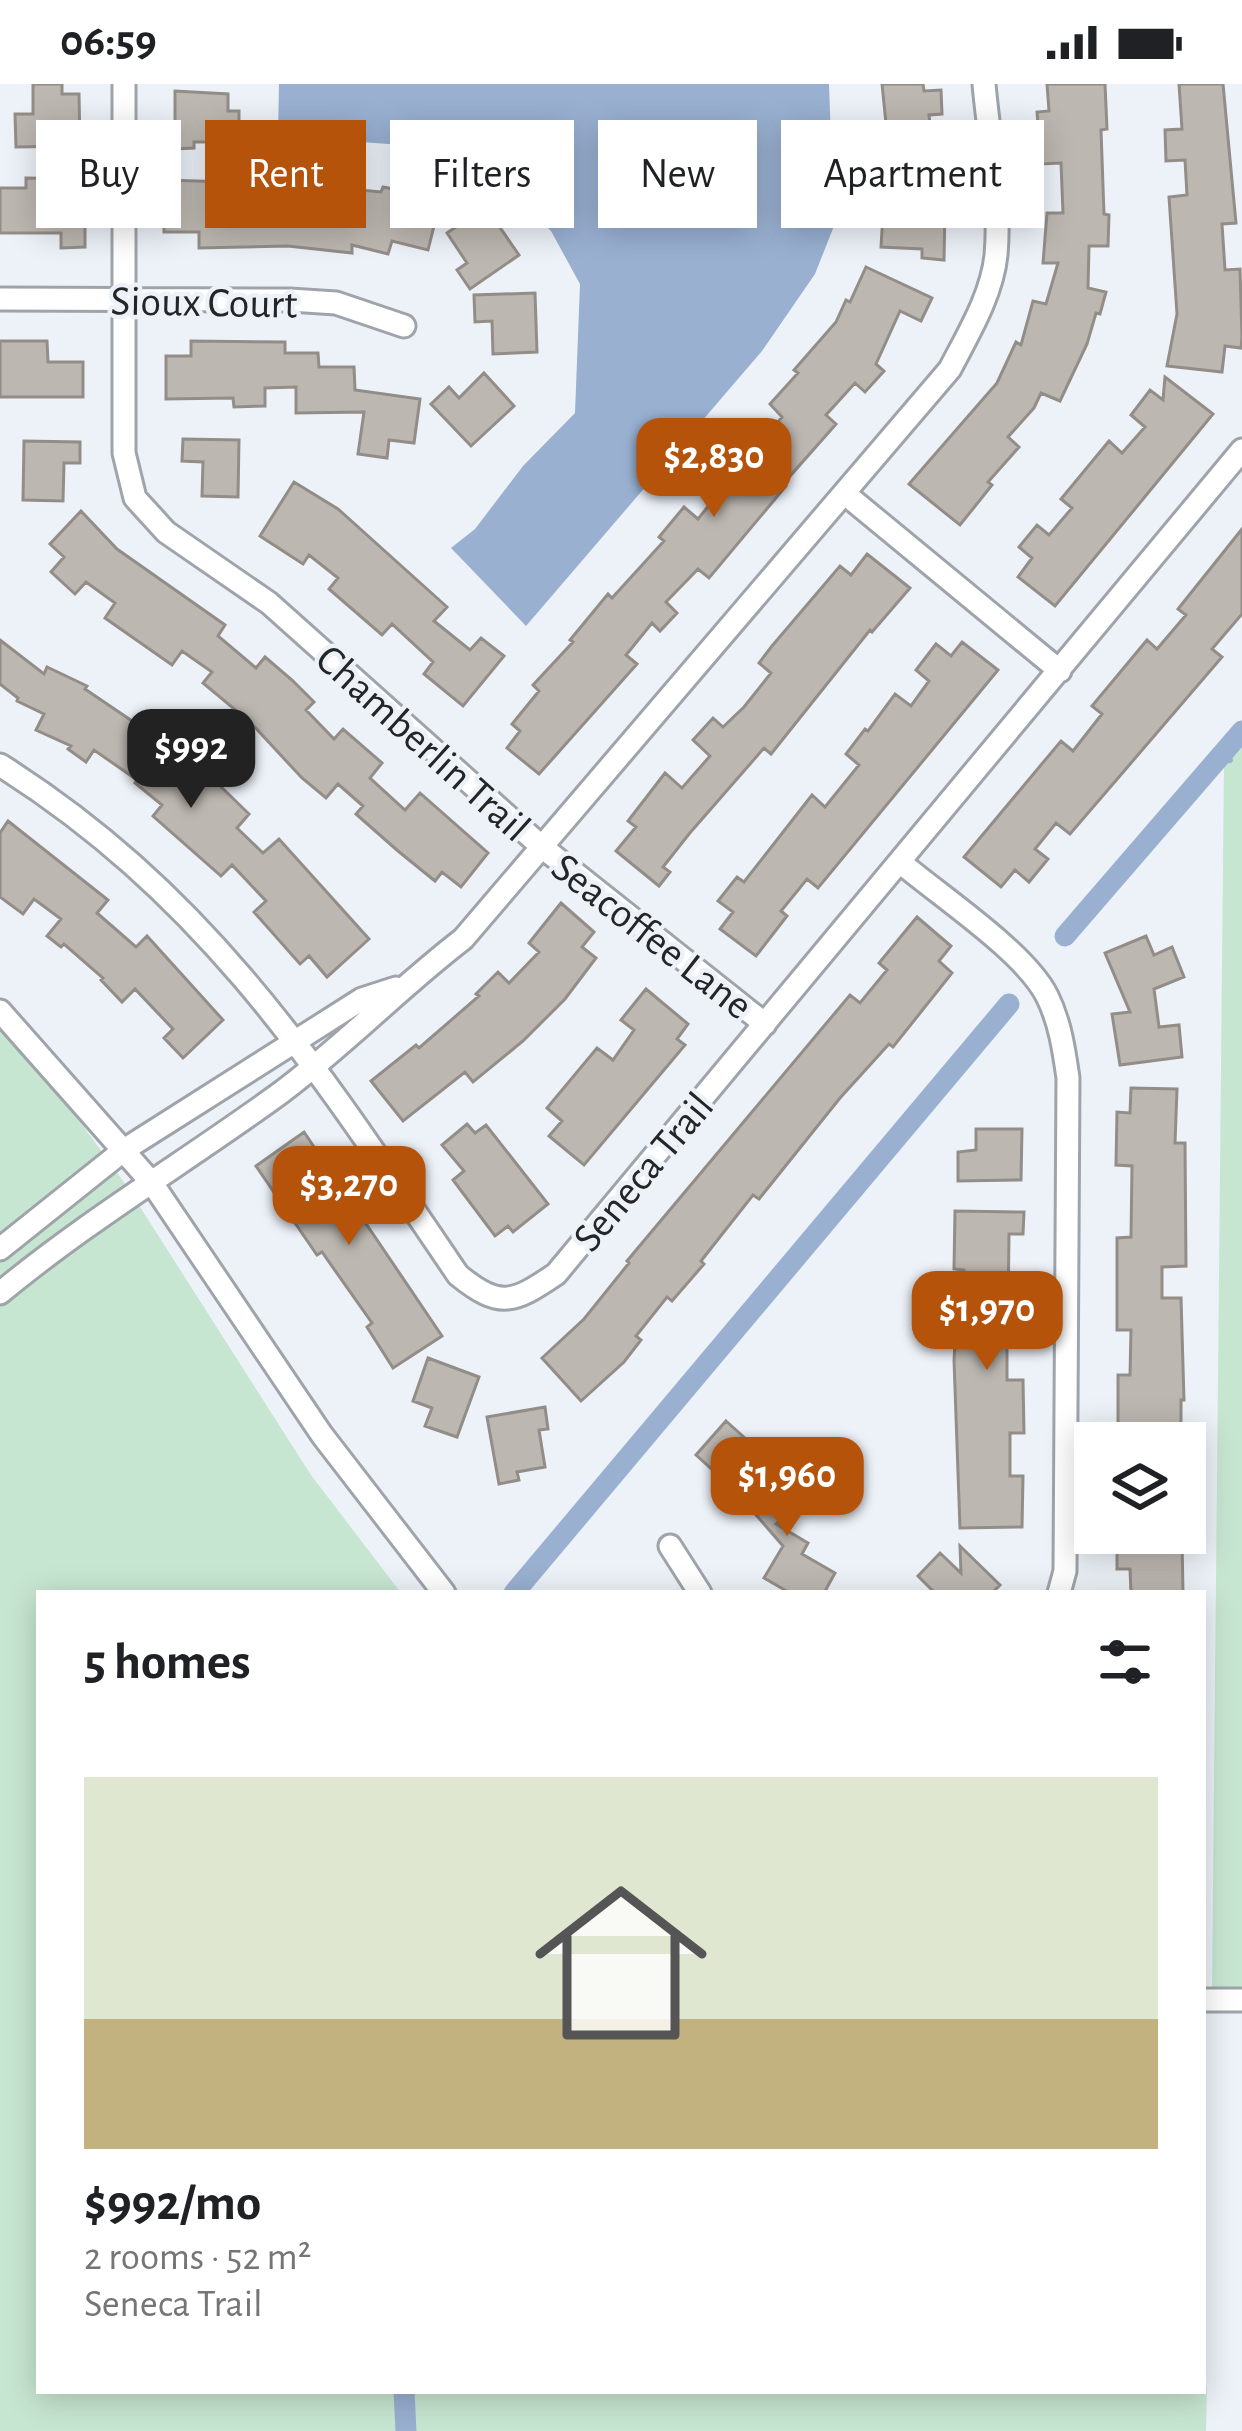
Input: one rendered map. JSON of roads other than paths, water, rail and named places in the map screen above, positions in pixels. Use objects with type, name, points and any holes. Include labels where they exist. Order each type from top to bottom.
[{"type":"street","name":"Chamberlin Trail","points":[[124,84],[124,453],[135,498],[166,532],[269,603],[542,847],[950,369],[979,312],[996,258],[984,84]]},
{"type":"street","name":"Sioux Court","points":[[0,299],[336,303],[404,326]]},
{"type":"street","name":"Seneca Trail","points":[[0,765],[56,800],[206,934],[315,1064],[458,1276],[484,1297],[505,1301],[556,1274],[1242,450]]},
{"type":"street","points":[[844,494],[1060,671]]},
{"type":"street","points":[[0,1260],[8,1286],[315,1064],[463,939],[542,847]]},
{"type":"street","name":"Seacoffee Lane","points":[[542,847],[765,1024]]},
{"type":"street","points":[[900,862],[1031,972],[1048,997],[1061,1035],[1068,1078],[1065,1571],[1060,1590]]},
{"type":"street","points":[[0,1249],[124,1150],[362,999],[403,986]]},
{"type":"street","points":[[0,1011],[152,1183],[322,1435],[442,1590]]},
{"type":"street","points":[[670,1546],[698,1590]]},
{"type":"street","points":[[1206,2000],[1242,2000]]},
{"type":"water","points":[[279,84],[829,84],[830,120],[781,120],[781,228],[833,228],[815,274],[762,351],[526,626],[451,548],[475,529],[523,466],[575,413],[580,284],[548,228],[574,228],[574,120],[390,120],[390,144],[366,142],[366,120],[278,120]]},
{"type":"waterway","points":[[1065,936],[1242,731]]},
{"type":"waterway","points":[[1225,752],[1230,760]]},
{"type":"waterway","points":[[517,1590],[1009,1004]]},
{"type":"waterway","points":[[737,1329],[741,1334]]},
{"type":"waterway","points":[[404,2394],[406,2431]]}]
